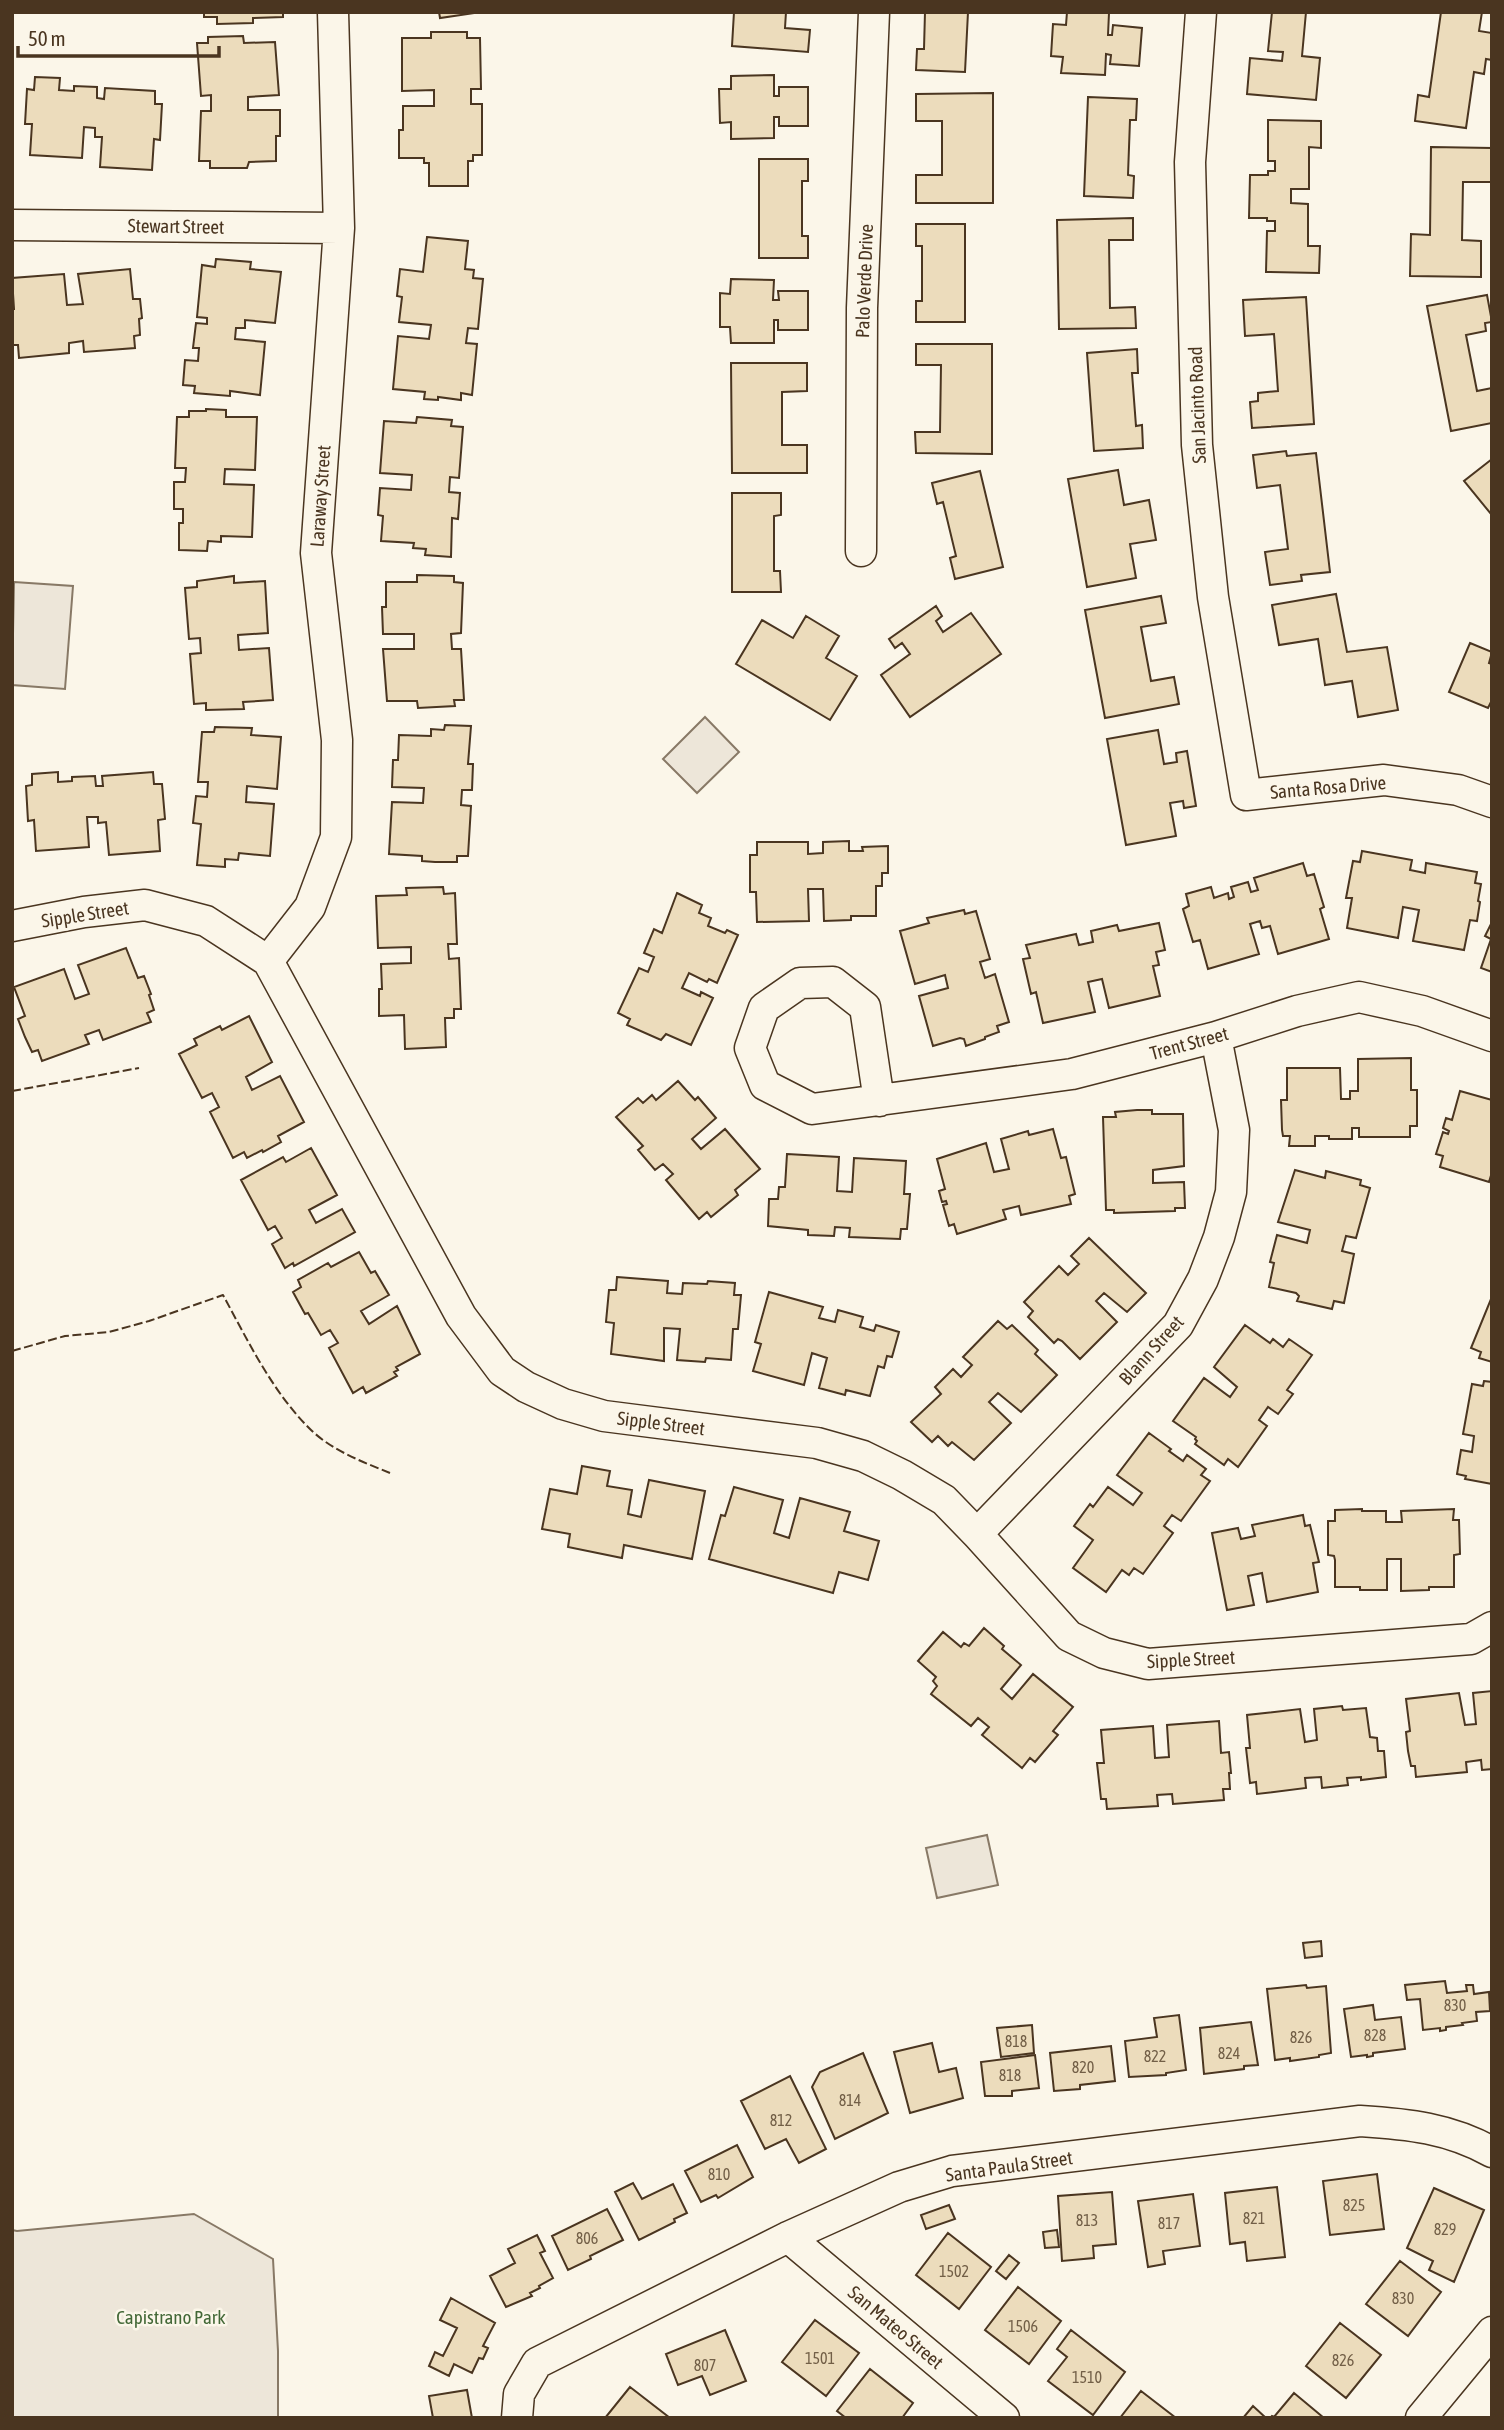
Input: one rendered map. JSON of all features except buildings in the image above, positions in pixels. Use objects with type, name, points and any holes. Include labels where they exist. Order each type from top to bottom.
[{"type":"street","name":"Laraway Street","points":[[268,961],[310,907],[336,836],[337,740],[316,553],[339,228],[333,12]]},
{"type":"street","name":"Palo Verde Drive","points":[[861,551],[862,308],[874,12]]},
{"type":"street","name":"San Jacinto Road","points":[[1201,12],[1191,162],[1197,445],[1213,597],[1246,795]]},
{"type":"street","name":"Stewart Street","points":[[12,225],[339,228]]},
{"type":"street","name":"Santa Rosa Drive","points":[[1246,795],[1384,780],[1458,790],[1492,802]]},
{"type":"street","name":"Sipple Street","points":[[12,926],[85,912],[145,905],[206,921],[268,961],[461,1316],[502,1371],[526,1387],[563,1404],[604,1416],[817,1443],[863,1456],[944,1500],[1069,1636],[1104,1653],[1148,1664],[1471,1639],[1492,1628]]},
{"type":"street","name":"Trent Street","points":[[879,1101],[865,1007],[833,982],[822,982],[800,983],[764,1008],[750,1048],[765,1085],[812,1109],[879,1101],[1072,1074],[1216,1037],[1297,1011],[1359,997],[1422,1011],[1492,1036]]},
{"type":"street","name":"Blann Street","points":[[977,1534],[1178,1325],[1203,1279],[1219,1237],[1231,1192],[1234,1130],[1216,1037]]},
{"type":"street","name":"Santa Paula Street","points":[[517,2418],[519,2394],[537,2363],[788,2236],[899,2187],[952,2171],[1360,2121],[1414,2124],[1470,2139],[1492,2152]]},
{"type":"street","name":"San Mateo Street","points":[[788,2236],[1004,2418]]},
{"type":"street","points":[[1421,2418],[1492,2332]]},
{"type":"green space","points":[[14,582],[73,586],[65,689],[12,685]]},
{"type":"green space","points":[[705,717],[739,752],[697,793],[663,759]]},
{"type":"green space","points":[[987,1835],[998,1885],[937,1898],[926,1848]]},
{"type":"green space","name":"Capistrano Park","points":[[194,2214],[273,2259],[278,2351],[278,2418],[12,2418],[12,2230]]},
{"type":"fence","points":[[12,1091],[139,1068]]},
{"type":"fence","points":[[12,1351],[65,1336],[109,1332],[223,1295],[262,1366],[285,1400],[311,1430],[349,1455],[390,1473]]}]
